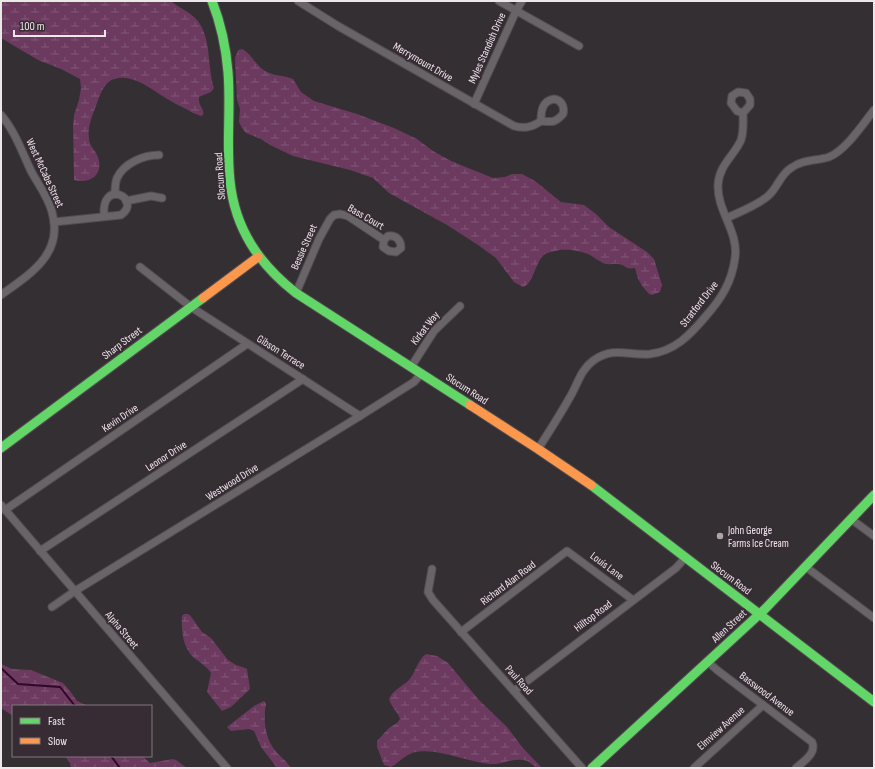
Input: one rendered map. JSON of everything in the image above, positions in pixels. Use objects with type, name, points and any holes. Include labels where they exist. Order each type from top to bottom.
[{"type":"main road","name":"Slocum Road","points":[[212,1],[222,28],[228,64],[229,174],[232,198],[247,239],[258,257],[275,276],[296,293],[585,481],[874,702]]},
{"type":"main road","name":"Sharp Street","points":[[1,448],[258,257]]},
{"type":"main road","name":"Allen Street","points":[[592,768],[760,614],[874,495]]},
{"type":"street","name":"Merrymount Drive","points":[[298,1],[504,122],[519,128],[530,127],[541,121]]},
{"type":"street","points":[[499,1],[579,46]]},
{"type":"street","name":"Myles Standish Drive","points":[[474,104],[516,11],[522,1]]},
{"type":"street","points":[[727,218],[767,197],[784,174],[792,167],[806,161],[835,154],[847,144],[874,110]]},
{"type":"street","name":"Stratford Drive","points":[[538,449],[571,396],[581,374],[589,364],[610,352],[645,354],[667,350],[686,339],[716,304],[724,292],[729,283],[735,258],[734,238],[720,202],[718,184],[724,165],[737,147],[742,137],[744,128],[743,113]]},
{"type":"street","name":"West McCabe Street","points":[[1,115],[9,125],[32,173],[48,201],[54,222],[50,251],[45,259],[37,268],[1,295]]},
{"type":"street","points":[[115,194],[117,179],[125,168],[142,157],[159,154]]},
{"type":"street","points":[[54,222],[116,216],[122,214],[127,207],[126,201],[122,195],[119,193],[110,196],[105,203],[104,216]]},
{"type":"street","points":[[126,201],[150,196],[162,198]]},
{"type":"street","name":"Bass Court","points":[[338,214],[348,216],[384,240]]},
{"type":"street","name":"Bessie Street","points":[[296,293],[319,239],[330,219],[338,214]]},
{"type":"street","name":"Gibson Terrace","points":[[140,267],[191,307],[360,416]]},
{"type":"street","name":"Kirkat Way","points":[[411,367],[434,331],[460,306]]},
{"type":"street","name":"Kevin Drive","points":[[3,508],[247,344]]},
{"type":"street","name":"Westwood Drive","points":[[52,606],[360,416],[414,382],[421,374]]},
{"type":"street","name":"Leonor Drive","points":[[40,551],[304,379]]},
{"type":"street","name":"Alpha Street","points":[[3,508],[227,768]]},
{"type":"street","points":[[851,519],[874,536]]},
{"type":"street","name":"Louis Lane","points":[[567,551],[633,600]]},
{"type":"street","name":"Richard Alan Road","points":[[461,632],[567,551]]},
{"type":"street","name":"Hilltop Road","points":[[514,691],[676,568],[685,558]]},
{"type":"street","points":[[806,567],[874,618]]},
{"type":"street","name":"Paul Road","points":[[432,569],[428,592],[439,607],[582,768]]},
{"type":"street","name":"Basswood Avenue","points":[[708,662],[813,744],[812,751],[796,768]]},
{"type":"street","name":"Elmview Avenue","points":[[694,768],[763,705]]},
{"type":"green space","points":[[1,1],[171,1],[193,16],[205,34],[214,88],[211,92],[199,97],[199,103],[203,111],[203,115],[201,116],[193,113],[143,84],[129,78],[114,79],[105,86],[101,93],[92,116],[89,129],[90,143],[99,161],[98,172],[91,179],[86,181],[74,180],[73,126],[74,115],[81,88],[80,79],[61,69],[38,60],[1,38]]},
{"type":"green space","points":[[242,49],[248,53],[265,71],[271,74],[293,79],[301,92],[314,101],[357,114],[394,128],[417,139],[433,151],[451,161],[493,178],[505,177],[512,174],[522,174],[535,181],[561,202],[584,205],[609,227],[647,252],[654,259],[662,285],[660,292],[652,295],[649,294],[638,279],[635,268],[627,268],[618,264],[605,264],[590,255],[579,251],[567,250],[560,250],[545,254],[539,262],[530,282],[523,287],[514,282],[496,258],[447,225],[389,193],[373,178],[350,170],[293,156],[261,139],[246,133],[239,122],[240,109],[237,100],[235,58],[238,50]]},
{"type":"green space","points":[[184,614],[190,615],[202,632],[211,638],[228,660],[247,669],[250,689],[231,707],[222,711],[207,692],[211,673],[190,654],[187,649],[182,627],[182,616]]},
{"type":"green space","points":[[426,654],[437,656],[448,663],[479,700],[507,727],[522,747],[542,768],[536,767],[523,760],[490,764],[430,751],[412,753],[391,767],[384,765],[377,747],[377,741],[400,719],[389,699],[395,691],[411,678]]},
{"type":"green space","points":[[1,664],[12,669],[31,670],[63,683],[77,701],[86,705],[12,705],[12,715],[1,708]]},
{"type":"green space","points":[[264,701],[266,704],[266,728],[271,744],[291,768],[277,768],[261,747],[254,731],[249,729],[231,731],[227,727],[254,706]]},
{"type":"green space","points":[[66,757],[143,757],[150,763],[173,759],[187,768],[71,768],[70,763]]},
{"type":"waterway","points":[[1,668],[18,684],[60,687],[74,705]]},
{"type":"waterway","points":[[112,757],[120,768]]},
{"type":"traffic: fast","points":[[212,1],[220,27],[227,63],[229,86],[228,140],[230,181],[237,215],[251,244],[271,270],[296,293],[470,405]]},
{"type":"traffic: fast","points":[[1,448],[203,298]]},
{"type":"traffic: fast","points":[[591,485],[874,702]]},
{"type":"traffic: fast","points":[[592,768],[765,609],[874,495]]},
{"type":"traffic: slow","points":[[203,298],[258,257]]},
{"type":"traffic: slow","points":[[470,405],[591,485]]},
{"type":"place","name":"John George Farms Ice Cream","points":[[720,536]]}]
